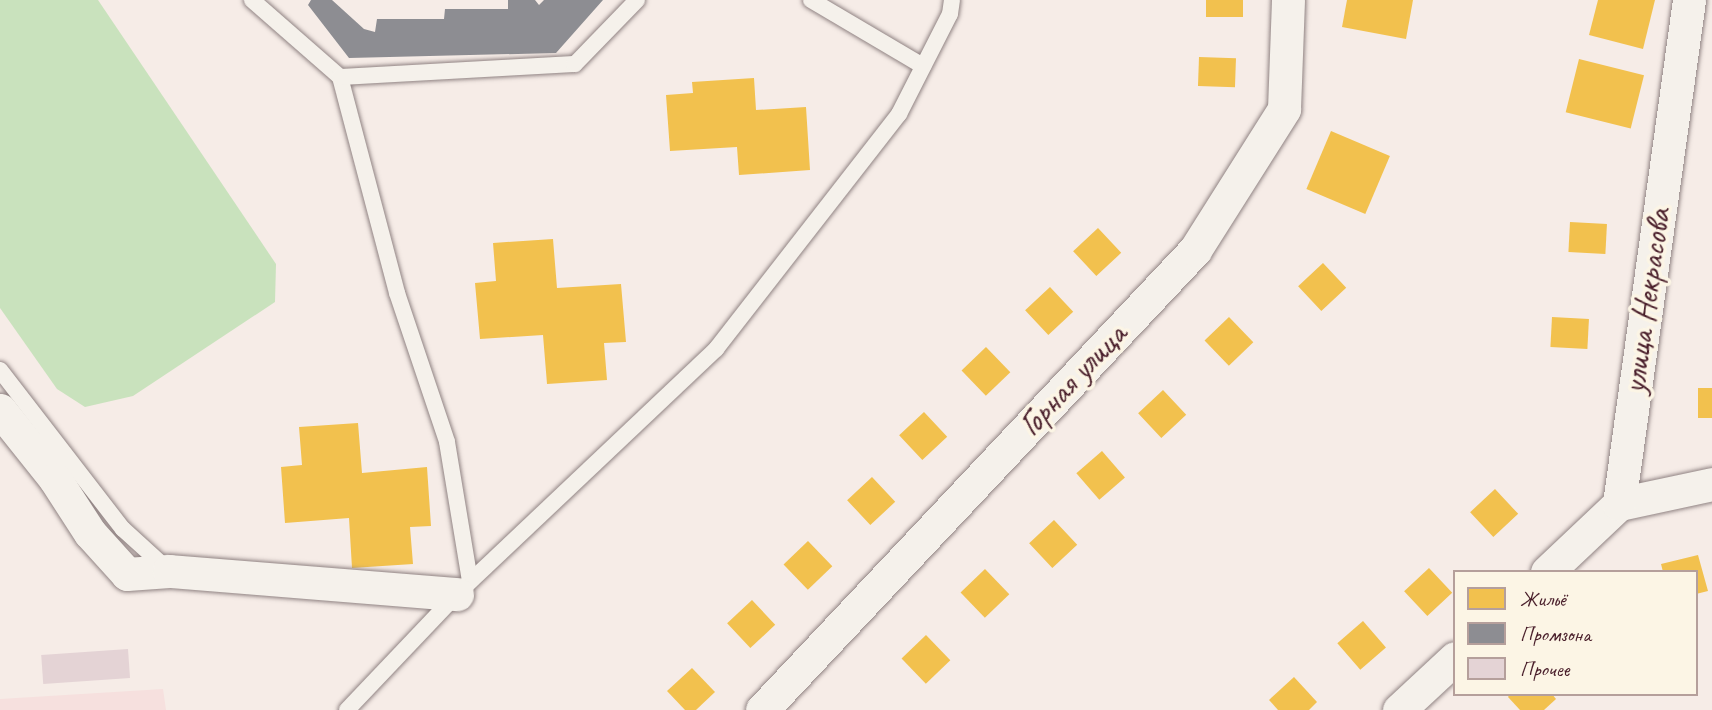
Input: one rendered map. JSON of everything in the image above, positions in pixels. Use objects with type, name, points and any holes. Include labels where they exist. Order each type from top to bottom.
[{"type":"street","name":"Горная улица","points":[[762,710],[1195,250],[1284,108],[1288,0]]},
{"type":"street","name":"улица Некрасова","points":[[1619,504],[1689,0]]},
{"type":"street","points":[[0,410],[55,480],[90,533],[127,574],[169,571],[464,587]]},
{"type":"street","points":[[1549,570],[1619,504],[1712,484]]},
{"type":"street","points":[[1399,710],[1453,660]]},
{"type":"lane","points":[[252,0],[340,77],[397,293],[447,442],[464,587]]},
{"type":"lane","points":[[340,77],[575,64],[638,0]]},
{"type":"lane","points":[[811,0],[923,66]]},
{"type":"lane","points":[[348,710],[464,587],[716,349],[899,114],[950,14],[952,0]]},
{"type":"lane","points":[[0,370],[123,529],[169,571]]},
{"type":"shaded area","points":[[163,689],[166,710],[0,710],[0,699]]},
{"type":"green space","points":[[0,0],[98,0],[276,264],[275,302],[133,396],[85,407],[57,389],[0,308]]},
{"type":"building: Жильё","points":[[1206,0],[1243,0],[1243,17],[1206,17]]},
{"type":"building: Жильё","points":[[1347,0],[1413,0],[1406,39],[1342,27]]},
{"type":"building: Жильё","points":[[1598,0],[1655,0],[1643,49],[1589,35]]},
{"type":"building: Жильё","points":[[1199,57],[1236,58],[1235,87],[1198,86]]},
{"type":"building: Жильё","points":[[1579,59],[1644,75],[1631,129],[1566,112]]},
{"type":"building: Жильё","points":[[754,78],[756,110],[806,107],[810,170],[739,175],[737,147],[670,151],[666,95],[693,93],[692,82]]},
{"type":"building: Жильё","points":[[1331,131],[1390,156],[1365,214],[1306,189]]},
{"type":"building: Жильё","points":[[1570,222],[1607,224],[1605,254],[1568,252]]},
{"type":"building: Жильё","points":[[1098,228],[1121,253],[1096,276],[1073,251]]},
{"type":"building: Жильё","points":[[553,239],[557,288],[621,284],[626,342],[604,343],[607,380],[547,384],[543,335],[480,339],[475,283],[496,281],[493,243]]},
{"type":"building: Жильё","points":[[1323,263],[1346,288],[1321,311],[1298,286]]},
{"type":"building: Жильё","points":[[1050,287],[1073,312],[1048,335],[1025,310]]},
{"type":"building: Жильё","points":[[1229,317],[1253,342],[1229,366],[1205,341]]},
{"type":"building: Жильё","points":[[1552,317],[1589,319],[1587,349],[1550,347]]},
{"type":"building: Жильё","points":[[986,347],[1010,372],[986,396],[962,371]]},
{"type":"building: Жильё","points":[[1698,388],[1712,388],[1712,418],[1698,418]]},
{"type":"building: Жильё","points":[[1163,390],[1186,415],[1161,438],[1138,413]]},
{"type":"building: Жильё","points":[[924,412],[947,437],[922,460],[899,435]]},
{"type":"building: Жильё","points":[[358,423],[362,473],[427,467],[431,526],[410,527],[413,564],[352,568],[349,518],[285,523],[281,467],[302,465],[299,427]]},
{"type":"building: Жильё","points":[[1102,451],[1125,477],[1099,500],[1076,473]]},
{"type":"building: Жильё","points":[[872,477],[895,502],[870,525],[847,500]]},
{"type":"building: Жильё","points":[[1495,489],[1518,514],[1493,537],[1470,512]]},
{"type":"building: Жильё","points":[[1054,520],[1077,545],[1052,568],[1029,543]]},
{"type":"building: Жильё","points":[[808,541],[832,566],[808,590],[784,565]]},
{"type":"building: Жильё","points":[[1698,555],[1708,591],[1698,594],[1698,570],[1662,570],[1661,564]]},
{"type":"building: Жильё","points":[[1429,568],[1452,593],[1427,616],[1404,591]]},
{"type":"building: Жильё","points":[[985,569],[1009,594],[985,618],[961,593]]},
{"type":"building: Жильё","points":[[752,600],[775,625],[750,648],[727,623]]},
{"type":"building: Жильё","points":[[1363,621],[1386,647],[1360,670],[1337,643]]},
{"type":"building: Жильё","points":[[926,635],[950,660],[926,684],[902,659]]},
{"type":"building: Жильё","points":[[692,668],[715,692],[696,710],[685,710],[667,691]]},
{"type":"building: Жильё","points":[[1294,677],[1317,702],[1309,710],[1278,710],[1269,700]]},
{"type":"building: Жильё","points":[[1554,696],[1556,699],[1544,710],[1520,710],[1508,697]]},
{"type":"building: Промзона","points":[[311,0],[332,0],[364,29],[375,32],[377,19],[444,19],[445,9],[508,9],[508,0],[535,0],[539,5],[544,0],[603,0],[556,53],[349,58],[308,5]]},
{"type":"building: Прочее","points":[[128,649],[130,678],[43,684],[41,655]]}]
